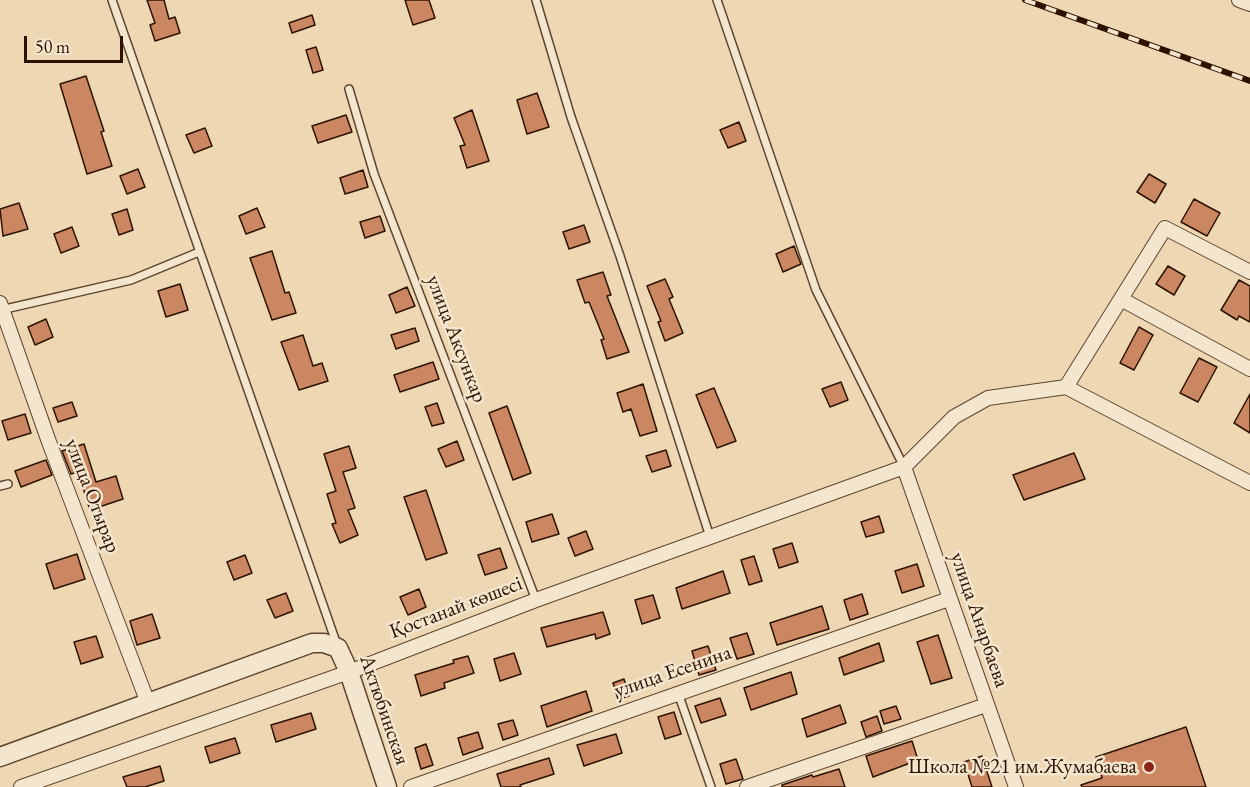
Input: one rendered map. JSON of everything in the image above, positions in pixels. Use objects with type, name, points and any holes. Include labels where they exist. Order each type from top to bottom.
[{"type":"street","points":[[1239,0],[1250,4]]},
{"type":"street","points":[[1066,387],[1165,228],[1250,273]]},
{"type":"street","points":[[1121,299],[1250,369]]},
{"type":"street","name":"улица Отырар","points":[[1,308],[148,703]]},
{"type":"street","points":[[904,467],[954,417],[988,398],[1066,387],[1250,483]]},
{"type":"street","name":"Қостанай көшесі","points":[[21,787],[349,672],[536,600],[904,467]]},
{"type":"street","name":"улица Анарбаева","points":[[904,467],[1016,787]]},
{"type":"street","name":"улица Есенина","points":[[411,787],[950,598]]},
{"type":"street","points":[[0,756],[312,643],[324,643],[338,648]]},
{"type":"street","name":"Актюбинская","points":[[338,648],[349,672],[387,787]]},
{"type":"street","points":[[747,787],[986,705]]},
{"type":"lane","points":[[112,0],[338,648]]},
{"type":"lane","points":[[536,0],[571,117],[620,256],[710,537]]},
{"type":"lane","points":[[717,0],[816,290],[904,467]]},
{"type":"lane","name":"улица Аксункар","points":[[349,89],[374,174],[536,600]]},
{"type":"lane","points":[[1,308],[131,280],[199,252]]},
{"type":"lane","points":[[0,486],[9,484]]},
{"type":"lane","points":[[678,693],[711,787]]},
{"type":"building","points":[[147,0],[164,0],[169,19],[175,17],[180,33],[155,41],[150,25],[155,23]]},
{"type":"building","points":[[405,0],[429,0],[435,18],[413,25]]},
{"type":"building","points":[[312,15],[315,25],[292,33],[289,23]]},
{"type":"building","points":[[316,47],[323,70],[313,73],[306,50]]},
{"type":"building","points":[[86,76],[104,131],[101,132],[112,166],[87,174],[60,84]]},
{"type":"building","points":[[537,93],[549,127],[527,134],[517,100]]},
{"type":"building","points":[[472,110],[489,161],[467,168],[460,146],[465,145],[454,118]]},
{"type":"building","points":[[346,115],[352,132],[318,143],[312,126]]},
{"type":"building","points":[[739,122],[746,141],[728,148],[720,130]]},
{"type":"building","points":[[205,128],[212,146],[194,153],[186,135]]},
{"type":"building","points":[[138,169],[145,187],[127,194],[120,176]]},
{"type":"building","points":[[363,170],[368,187],[345,194],[340,178]]},
{"type":"building","points":[[1149,174],[1166,184],[1155,203],[1137,192]]},
{"type":"building","points":[[1194,199],[1220,213],[1207,236],[1181,222]]},
{"type":"building","points":[[19,203],[28,229],[3,236],[0,209]]},
{"type":"building","points":[[257,208],[265,227],[246,234],[239,216]]},
{"type":"building","points":[[127,209],[133,230],[119,235],[112,214]]},
{"type":"building","points":[[380,216],[385,231],[365,238],[360,222]]},
{"type":"building","points":[[584,225],[590,242],[569,249],[563,232]]},
{"type":"building","points":[[72,227],[79,246],[61,253],[54,234]]},
{"type":"building","points":[[794,246],[801,264],[783,272],[776,254]]},
{"type":"building","points":[[272,251],[285,293],[289,292],[296,313],[272,320],[250,258]]},
{"type":"building","points":[[1168,266],[1185,276],[1174,295],[1156,284]]},
{"type":"building","points":[[603,272],[611,295],[607,296],[629,352],[607,359],[601,340],[604,339],[589,302],[585,303],[577,280]]},
{"type":"building","points":[[665,279],[673,297],[669,299],[683,333],[665,341],[658,322],[661,321],[647,286]]},
{"type":"building","points":[[1239,280],[1250,286],[1250,322],[1239,316],[1237,320],[1221,310]]},
{"type":"building","points":[[180,284],[188,310],[166,317],[158,291]]},
{"type":"building","points":[[407,287],[415,306],[396,313],[389,295]]},
{"type":"building","points":[[46,319],[53,337],[35,345],[28,327]]},
{"type":"building","points":[[1139,327],[1153,335],[1134,370],[1120,363]]},
{"type":"building","points":[[415,328],[419,341],[396,349],[391,335]]},
{"type":"building","points":[[303,335],[313,366],[322,363],[328,381],[299,390],[281,342]]},
{"type":"building","points":[[1199,358],[1217,367],[1198,402],[1180,393]]},
{"type":"building","points":[[433,362],[439,379],[400,392],[394,375]]},
{"type":"building","points":[[841,382],[848,400],[830,407],[822,389]]},
{"type":"building","points":[[643,384],[657,431],[640,436],[631,409],[623,412],[617,393]]},
{"type":"building","points":[[714,388],[736,441],[717,448],[696,395]]},
{"type":"building","points":[[1250,394],[1250,433],[1234,423]]},
{"type":"building","points":[[72,402],[77,416],[58,422],[53,408]]},
{"type":"building","points":[[437,403],[444,423],[432,426],[425,407]]},
{"type":"building","points":[[507,406],[531,473],[513,480],[489,413]]},
{"type":"building","points":[[25,414],[31,433],[8,440],[2,421]]},
{"type":"building","points":[[457,441],[464,460],[446,467],[438,449]]},
{"type":"building","points":[[84,444],[96,482],[116,476],[123,499],[90,510],[78,472],[71,474],[62,451]]},
{"type":"building","points":[[349,446],[356,468],[343,472],[355,508],[348,510],[358,535],[340,543],[332,524],[336,523],[327,494],[336,491],[324,454]]},
{"type":"building","points":[[666,450],[671,466],[652,472],[646,456]]},
{"type":"building","points":[[1074,453],[1085,479],[1024,500],[1013,475]]},
{"type":"building","points":[[46,460],[52,475],[21,487],[15,471]]},
{"type":"building","points":[[426,490],[447,553],[426,560],[404,497]]},
{"type":"building","points":[[552,514],[559,534],[532,542],[526,522]]},
{"type":"building","points":[[879,516],[884,532],[866,537],[861,522]]},
{"type":"building","points":[[586,531],[593,549],[575,556],[568,538]]},
{"type":"building","points":[[792,543],[798,562],[779,568],[773,549]]},
{"type":"building","points":[[500,548],[507,568],[485,575],[478,555]]},
{"type":"building","points":[[77,554],[85,579],[54,589],[46,564]]},
{"type":"building","points":[[245,555],[252,573],[234,580],[227,562]]},
{"type":"building","points":[[754,556],[762,581],[749,585],[741,560]]},
{"type":"building","points":[[917,564],[924,586],[902,593],[895,571]]},
{"type":"building","points":[[723,571],[730,593],[682,609],[676,588]]},
{"type":"building","points":[[419,589],[426,607],[408,615],[400,597]]},
{"type":"building","points":[[286,593],[293,611],[275,618],[267,600]]},
{"type":"building","points":[[862,594],[868,614],[850,620],[844,600]]},
{"type":"building","points":[[653,595],[660,618],[642,624],[635,600]]},
{"type":"building","points":[[822,606],[829,629],[777,645],[770,623]]},
{"type":"building","points":[[603,612],[610,634],[596,639],[595,634],[547,647],[541,628]]},
{"type":"building","points":[[152,614],[160,638],[137,645],[130,621]]},
{"type":"building","points":[[747,633],[754,654],[737,659],[730,638]]},
{"type":"building","points":[[938,635],[952,678],[931,684],[917,642]]},
{"type":"building","points":[[96,636],[103,657],[81,664],[74,642]]},
{"type":"building","points":[[879,643],[884,661],[844,675],[839,658]]},
{"type":"building","points":[[708,646],[716,670],[699,675],[692,651]]},
{"type":"building","points":[[514,653],[521,674],[500,681],[494,659]]},
{"type":"building","points":[[468,656],[474,673],[444,683],[445,688],[421,696],[415,675],[454,663],[453,660]]},
{"type":"building","points":[[791,672],[797,694],[751,710],[744,688]]},
{"type":"building","points":[[624,679],[629,696],[618,699],[613,683]]},
{"type":"building","points":[[586,691],[592,711],[547,727],[541,706]]},
{"type":"building","points":[[720,698],[726,715],[701,723],[695,706]]},
{"type":"building","points":[[840,705],[846,723],[807,737],[802,719]]},
{"type":"building","points":[[896,706],[901,719],[884,724],[880,711]]},
{"type":"building","points":[[674,712],[681,734],[665,739],[658,717]]},
{"type":"building","points":[[311,713],[316,729],[276,742],[271,725]]},
{"type":"building","points":[[877,716],[882,731],[866,737],[861,722]]},
{"type":"building","points":[[513,720],[518,735],[503,740],[498,724]]},
{"type":"building","name":"Школа №21 им.Жумабаева","points":[[1186,727],[1206,787],[1082,787],[1081,785],[1102,778],[1096,757]]},
{"type":"building","points":[[478,732],[483,748],[463,755],[458,738]]},
{"type":"building","points":[[616,734],[622,753],[584,766],[577,745]]},
{"type":"building","points":[[235,738],[240,753],[210,763],[205,747]]},
{"type":"building","points":[[912,741],[918,760],[873,777],[866,756]]},
{"type":"building","points":[[426,744],[433,765],[421,769],[415,748]]},
{"type":"building","points":[[982,756],[992,787],[972,787],[964,762]]},
{"type":"building","points":[[549,758],[554,774],[520,785],[521,787],[501,787],[497,774]]},
{"type":"building","points":[[736,759],[743,779],[726,784],[720,764]]},
{"type":"building","points":[[160,766],[164,781],[145,787],[127,787],[123,777]]},
{"type":"building","points":[[839,769],[845,787],[782,787],[782,785],[812,775],[813,777]]},
{"type":"railway","points":[[1025,0],[1250,81]]},
{"type":"place","name":"Школа №21 им.Жумабаева","points":[[1149,767]]}]
